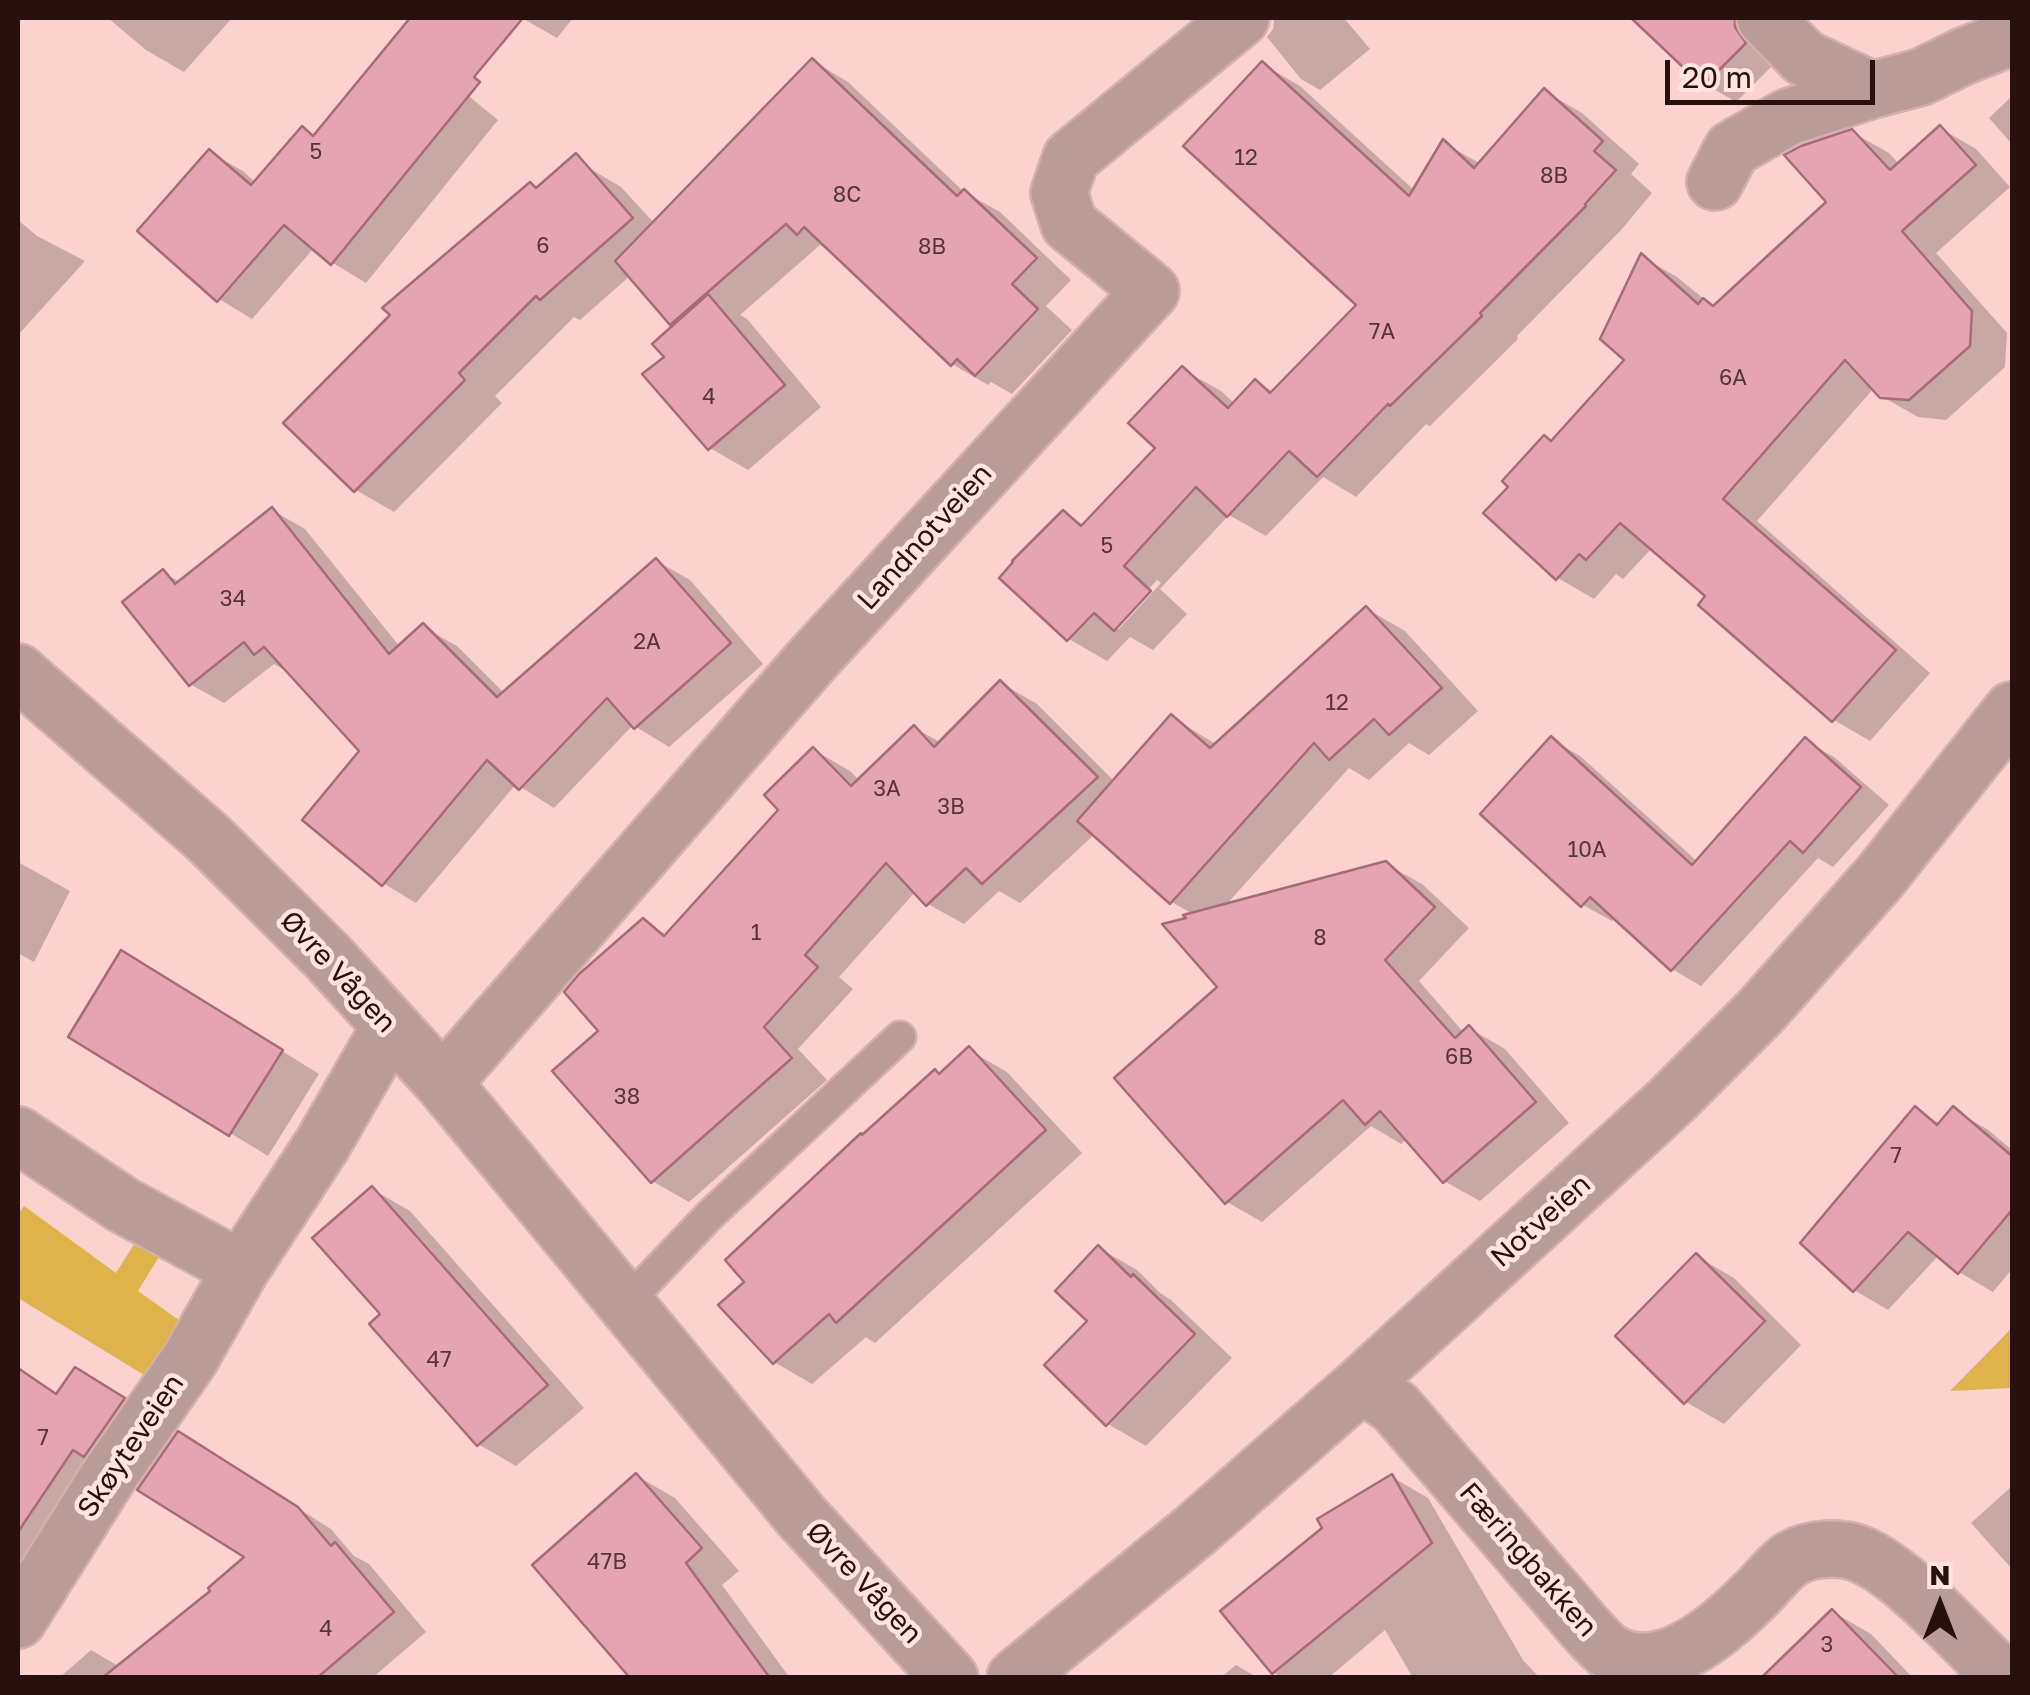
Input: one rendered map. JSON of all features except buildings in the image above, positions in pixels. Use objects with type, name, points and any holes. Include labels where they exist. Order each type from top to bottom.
[{"type":"street","name":"Landnotveien","points":[[443,1083],[810,662],[1150,291],[1069,224],[1059,194],[1071,158],[1241,18]]},
{"type":"street","points":[[1764,18],[1804,58],[1872,90]]},
{"type":"street","points":[[1715,182],[1732,149],[1788,117],[1921,77],[2012,37]]},
{"type":"street","name":"Øvre Vågen","points":[[18,672],[208,837],[326,955],[443,1083],[802,1516],[950,1678]]},
{"type":"street","name":"Notveien","points":[[1015,1678],[1198,1528],[1633,1138],[1760,1012],[1880,878],[2012,710]]},
{"type":"street","name":"Skøyteveien","points":[[18,1620],[106,1480],[190,1359],[390,1026]]},
{"type":"street","points":[[18,1135],[122,1205],[242,1268]]},
{"type":"street","name":"Færingbakken","points":[[1362,1384],[1395,1407],[1588,1630],[1608,1650],[1626,1659],[1647,1661],[1674,1655],[1708,1636],[1745,1606],[1788,1560],[1807,1552],[1836,1550],[1858,1553],[1910,1588],[2004,1678]]},
{"type":"lane","points":[[625,1304],[710,1214],[900,1037]]},
{"type":"shaded area","points":[[24,1206],[116,1273],[138,1238],[160,1255],[138,1291],[183,1323],[149,1378],[18,1298],[18,1214]]},
{"type":"shaded area","points":[[2012,1328],[2012,1388],[1950,1391]]}]
